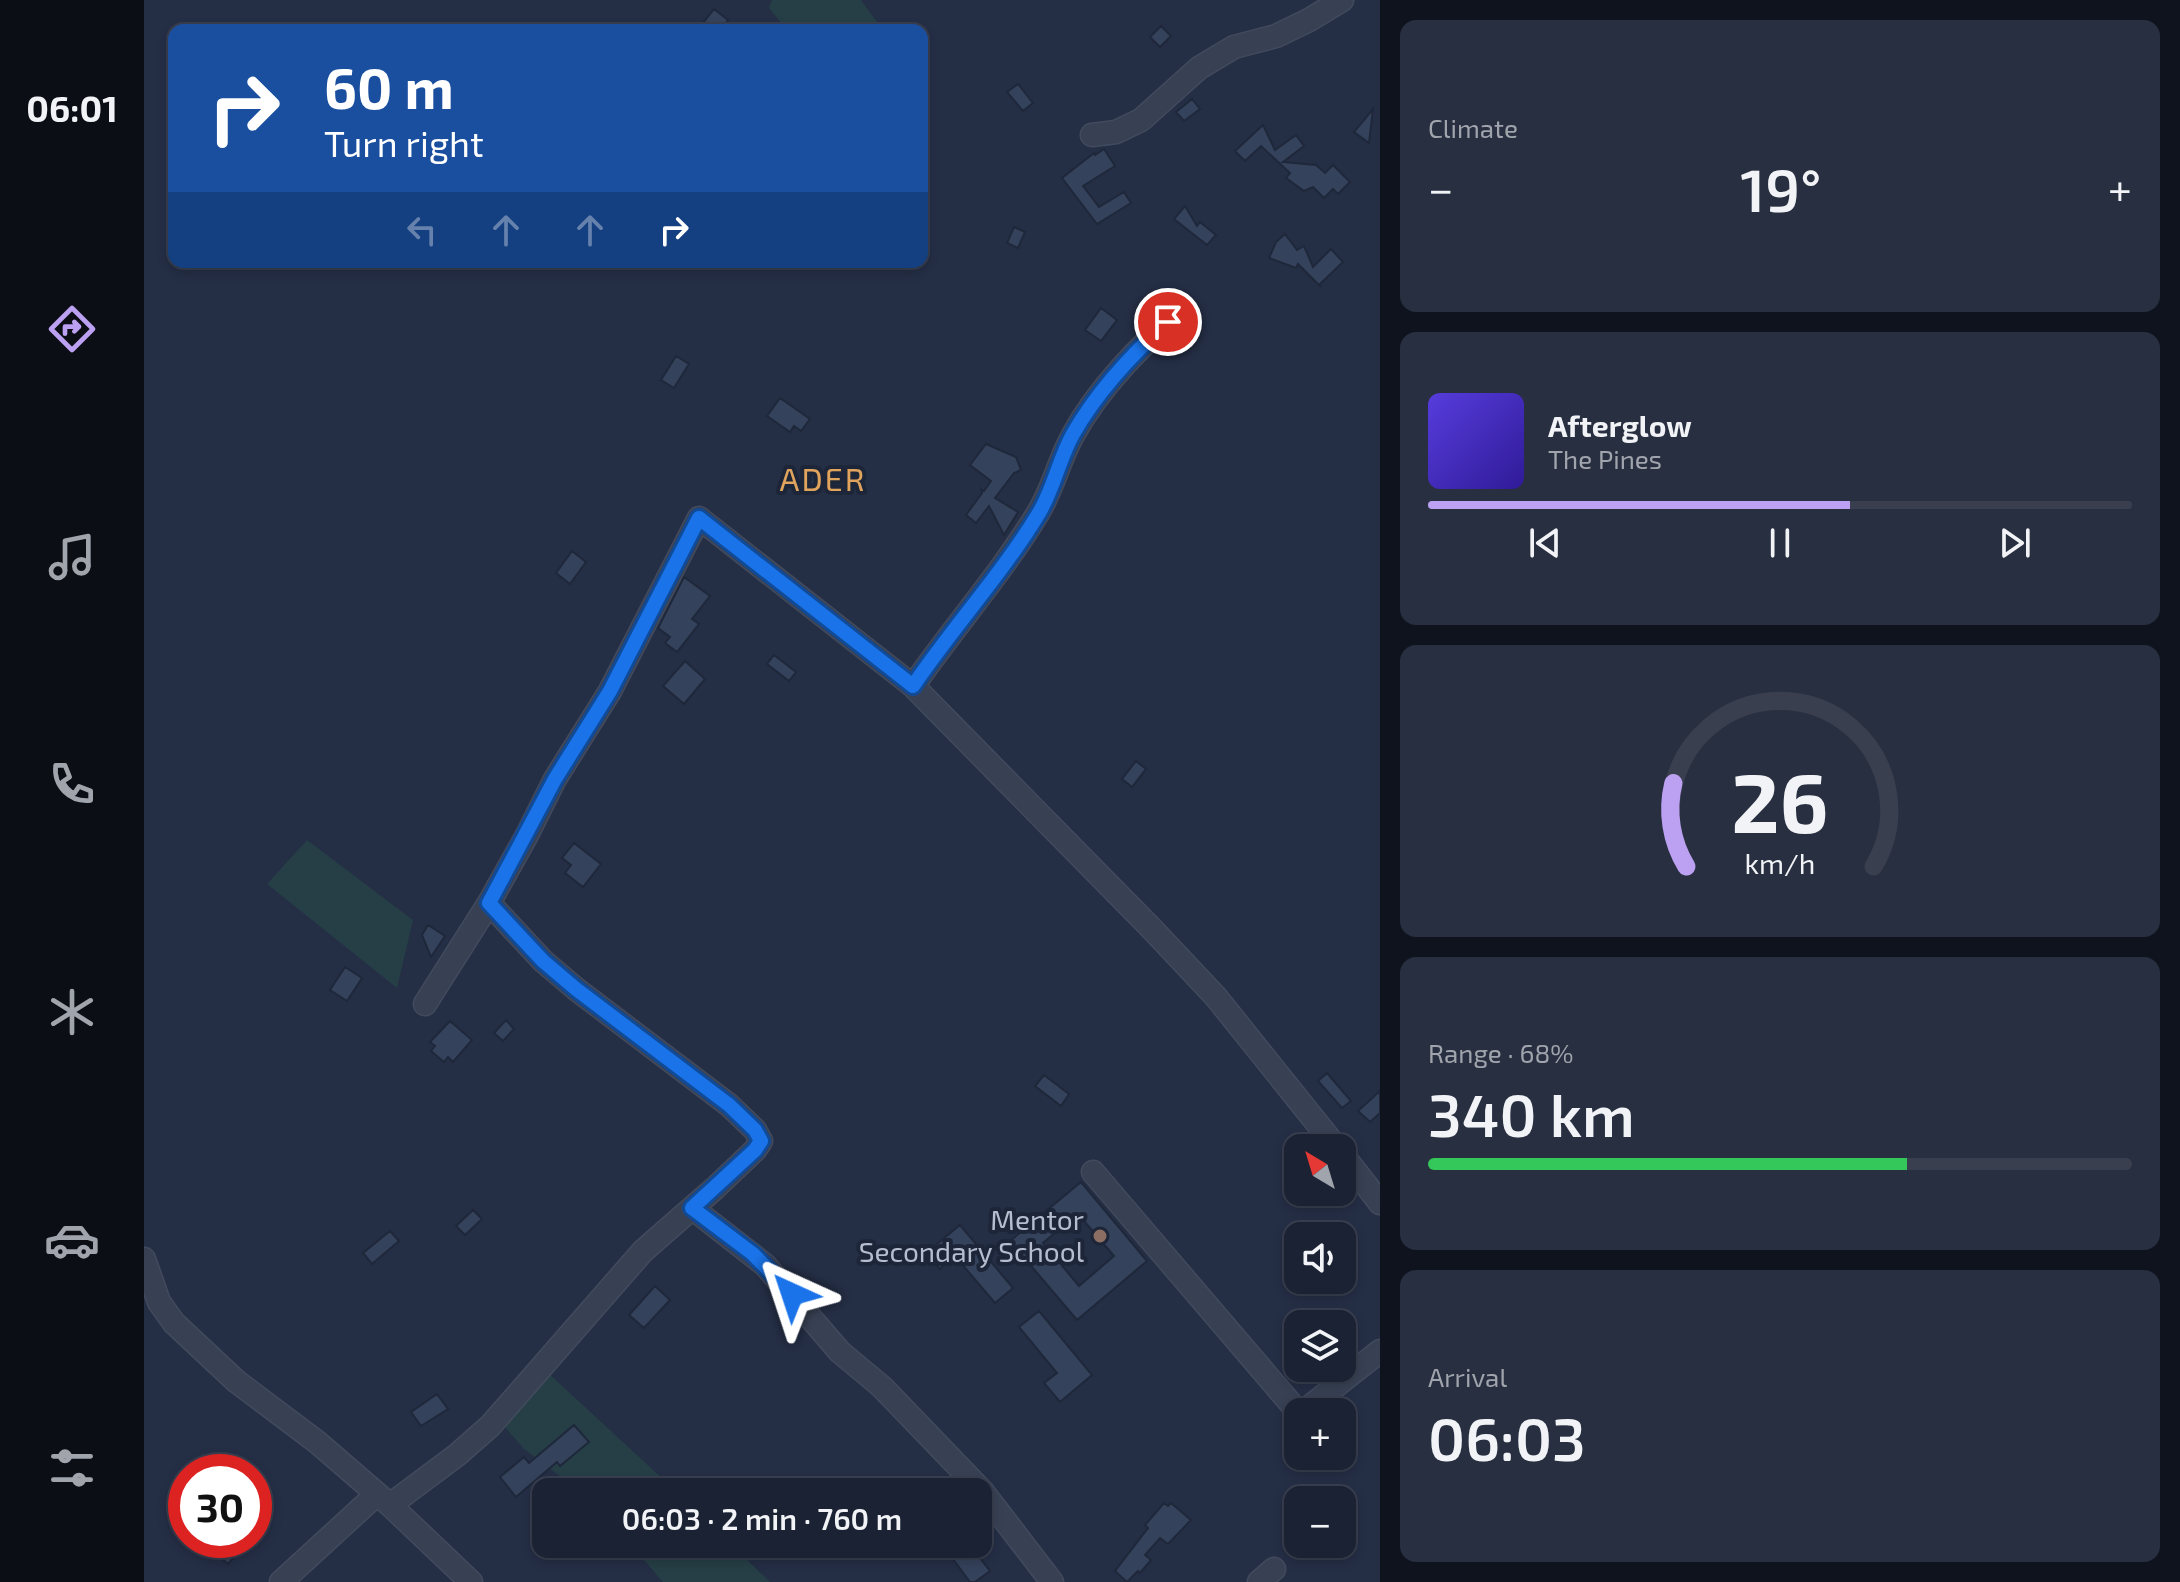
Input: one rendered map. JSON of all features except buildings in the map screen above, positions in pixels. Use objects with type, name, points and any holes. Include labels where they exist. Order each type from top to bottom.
[{"type":"street","points":[[1092,135],[1116,132],[1141,120],[1199,68],[1223,52],[1276,36],[1342,0]]},
{"type":"street","points":[[913,686],[945,639],[997,575],[1040,511],[1072,435],[1090,409],[1128,362],[1180,310]]},
{"type":"street","points":[[425,1004],[489,903],[555,779],[610,691],[699,518],[913,686],[1216,997],[1326,1134]]},
{"type":"street","points":[[281,1582],[384,1500],[457,1455],[490,1426],[643,1251],[755,1150],[761,1141],[755,1130],[729,1105],[543,961],[489,903]]},
{"type":"street","points":[[1093,1172],[1289,1398]]},
{"type":"street","points":[[1356,1172],[1380,1203]]},
{"type":"street","points":[[692,1208],[765,1265],[840,1352],[882,1387],[983,1492],[1052,1582]]},
{"type":"street","points":[[144,1259],[159,1302],[174,1323],[236,1381],[317,1442],[384,1500],[471,1582]]},
{"type":"street","points":[[1319,1398],[1380,1351]]},
{"type":"green space","points":[[772,0],[861,0],[879,24],[782,24],[769,8]]},
{"type":"green space","points":[[307,840],[413,920],[397,988],[267,884]]},
{"type":"green space","points":[[546,1371],[662,1478],[562,1478],[524,1449],[499,1420]]},
{"type":"green space","points":[[642,1558],[745,1558],[770,1582],[663,1582]]},
{"type":"place","name":"Mentor Secondary School","points":[[1100,1236]]},
{"type":"district","name":"ADER","points":[[823,480]]},
{"type":"route","points":[[792,1294],[753,1254],[692,1208],[755,1150],[761,1141],[755,1130],[729,1105],[543,961],[489,903],[555,779],[610,691],[699,518],[913,686],[945,639],[997,575],[1040,511],[1072,435],[1090,409],[1128,362],[1168,322]]}]
